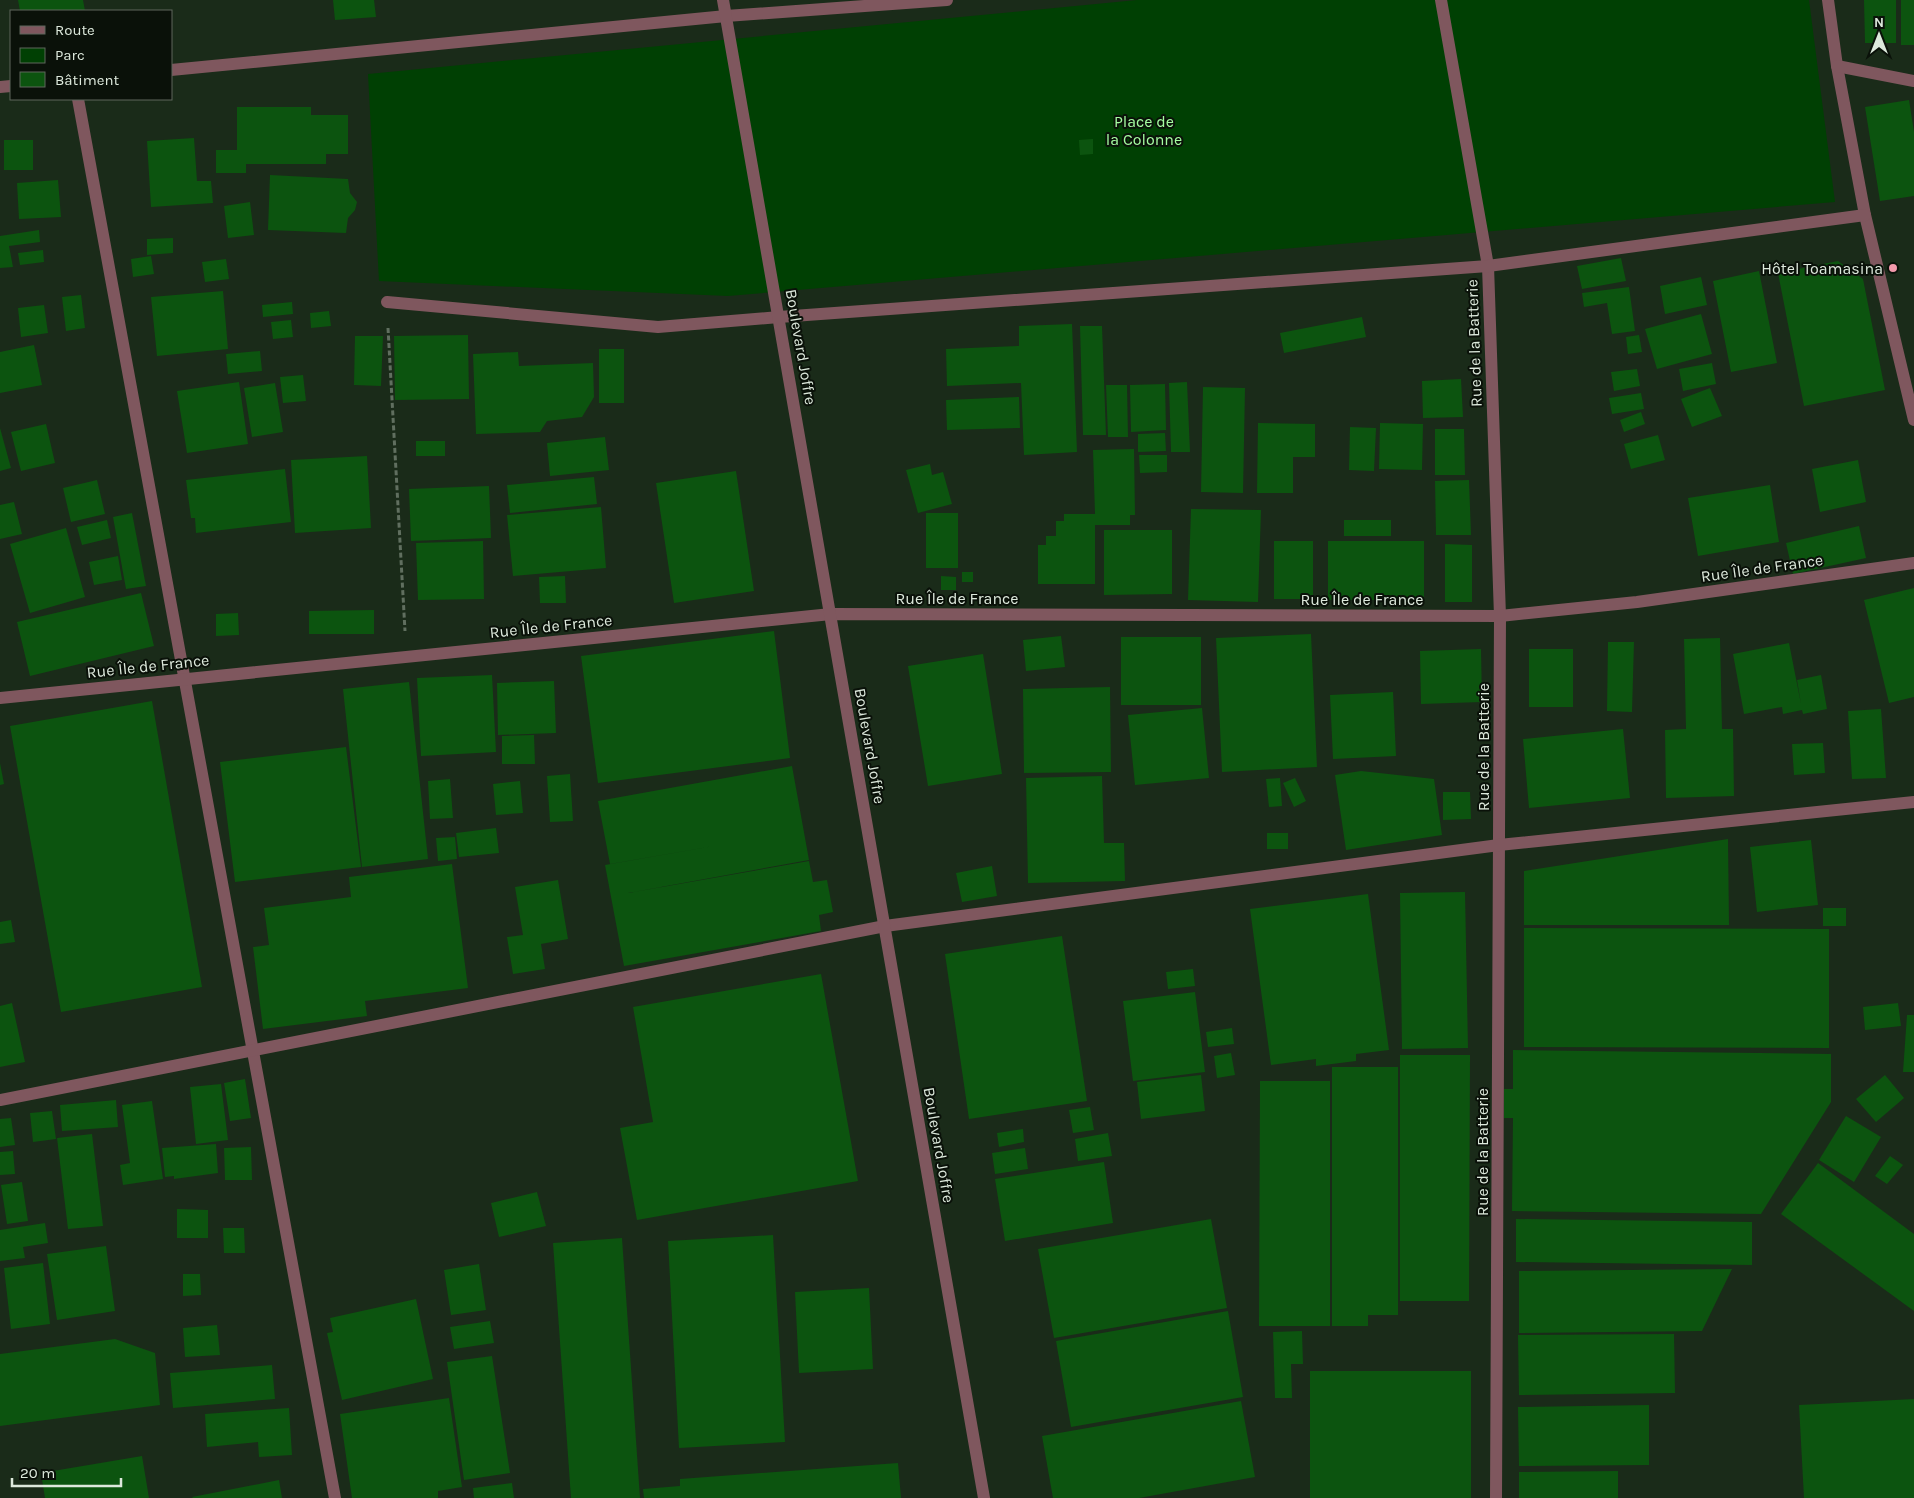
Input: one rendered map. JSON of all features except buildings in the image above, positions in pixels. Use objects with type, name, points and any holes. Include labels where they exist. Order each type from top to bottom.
[{"type":"street","name":"Boulevard Joffre","points":[[723,0],[984,1498]]},
{"type":"street","points":[[172,70],[726,16],[947,0]]},
{"type":"street","name":"Rue de la Batterie","points":[[1441,0],[1488,266],[1500,616],[1496,1498]]},
{"type":"street","points":[[1828,0],[1837,66],[1865,215],[1914,420]]},
{"type":"street","points":[[1837,66],[1914,81]]},
{"type":"street","points":[[78,100],[335,1498]]},
{"type":"street","points":[[387,302],[658,327],[1488,266],[1865,215]]},
{"type":"street","name":"Rue Île de France","points":[[0,698],[831,614],[1500,616],[1637,602],[1914,563]]},
{"type":"street","points":[[0,1100],[885,926],[1499,845],[1914,802]]},
{"type":"path","points":[[387,302],[406,657]]},
{"type":"green space","name":"Place de la Colonne","points":[[1137,0],[1809,0],[1835,202],[728,296],[379,281],[368,74]]},
{"type":"place","name":"Hôtel Toamasina","points":[[1893,268]]}]
